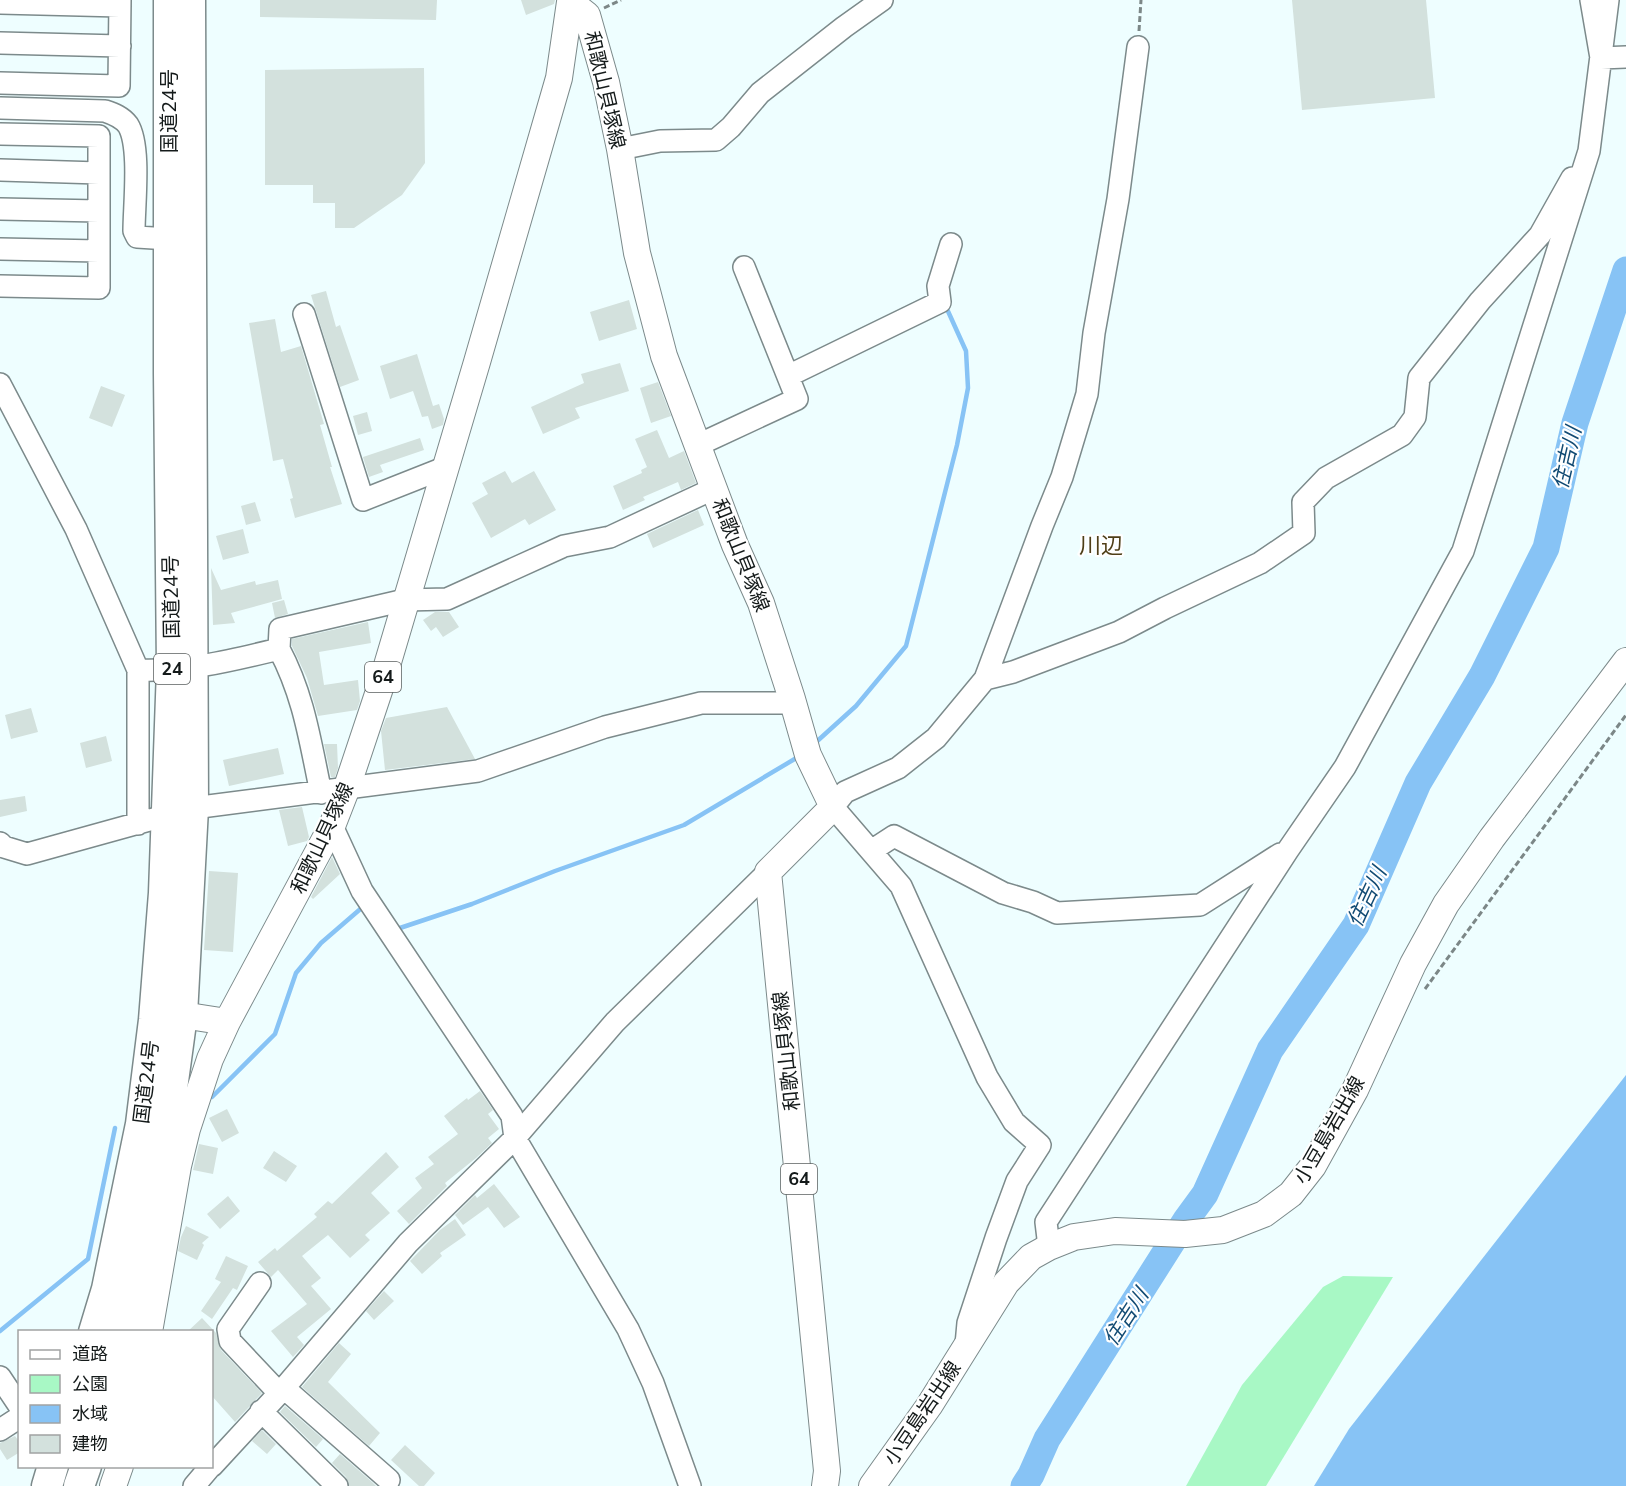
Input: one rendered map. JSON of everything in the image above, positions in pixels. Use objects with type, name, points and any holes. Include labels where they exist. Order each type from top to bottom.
[{"type":"highway","name":"国道24号","points":[[168,0],[169,239],[182,667]]},
{"type":"highway","name":"国道24号","points":[[122,1330],[163,1155],[180,812],[190,0]]},
{"type":"highway","name":"国道24号","points":[[95,1330],[107,1289],[141,1124],[168,1018]]},
{"type":"highway","points":[[47,1486],[53,1468]]},
{"type":"highway","points":[[79,1486],[86,1468]]},
{"type":"main road","name":"和歌山貝塚線","points":[[570,1],[587,15],[606,82],[620,149],[637,253],[664,356],[735,545],[761,603],[808,755],[832,807]]},
{"type":"main road","name":"和歌山貝塚線","points":[[149,1330],[176,1177],[187,1129],[210,1059],[227,1022],[332,826],[383,679],[559,78],[570,1]]},
{"type":"main road","name":"小豆島岩出線","points":[[872,1486],[929,1406],[1006,1283],[1031,1257],[1048,1247],[1074,1237],[1115,1232],[1185,1234],[1223,1230],[1264,1214],[1291,1194],[1313,1166],[1355,1090],[1413,964],[1446,904],[1492,838],[1626,661]]},
{"type":"main road","points":[[768,872],[832,807]]},
{"type":"main road","name":"和歌山貝塚線","points":[[768,872],[823,1481]]},
{"type":"main road","points":[[168,1018],[227,1022]]},
{"type":"street","points":[[620,149],[660,141],[716,140],[731,127],[760,93],[882,0]]},
{"type":"street","points":[[1592,0],[1601,58]]},
{"type":"street","points":[[1048,1247],[1046,1222],[1288,850],[1345,767],[1463,551],[1589,151],[1608,0]]},
{"type":"street","points":[[0,3],[120,3],[119,86],[0,83]]},
{"type":"street","points":[[0,43],[120,46]]},
{"type":"street","points":[[966,1348],[968,1323],[996,1238],[1017,1181],[1040,1145],[1014,1122],[987,1077],[901,886],[832,807],[844,792],[898,768],[936,738],[985,679],[1062,477],[1087,394],[1094,333],[1118,199],[1138,47]]},
{"type":"street","points":[[1601,58],[1626,57]]},
{"type":"street","points":[[0,108],[105,111],[118,115],[127,124],[135,141],[134,231],[137,237],[169,239]]},
{"type":"street","points":[[0,134],[99,136],[99,288],[0,286]]},
{"type":"street","points":[[985,679],[1013,672],[1119,632],[1260,563],[1304,532],[1302,502],[1326,478],[1401,435],[1415,417],[1419,378],[1480,301],[1540,235],[1560,197],[1589,151]]},
{"type":"street","points":[[0,170],[99,173]]},
{"type":"street","points":[[0,209],[99,211]]},
{"type":"street","points":[[788,376],[940,302],[938,286],[951,244]]},
{"type":"street","points":[[0,249],[99,251]]},
{"type":"street","points":[[698,445],[797,399],[744,267]]},
{"type":"street","points":[[304,314],[363,500],[444,468]]},
{"type":"street","points":[[0,384],[76,529],[138,670],[138,824]]},
{"type":"street","points":[[321,793],[303,704],[293,675],[279,649],[280,629],[405,600],[447,599],[564,546],[609,537],[715,488]]},
{"type":"street","points":[[138,670],[216,664],[279,649]]},
{"type":"street","points":[[0,843],[4,847],[27,854],[180,812],[478,771],[605,727],[701,703],[782,703],[792,699]]},
{"type":"street","points":[[332,826],[362,891],[512,1116],[515,1138],[628,1329],[653,1383],[690,1486]]},
{"type":"street","points":[[871,851],[894,836],[1003,893],[1033,902],[1057,913],[1200,905],[1288,850]]},
{"type":"street","points":[[213,1465],[408,1243],[515,1138],[615,1022],[768,872]]},
{"type":"street","points":[[260,1283],[228,1329],[230,1341],[281,1390],[389,1480]]},
{"type":"street","points":[[0,1377],[18,1404]]},
{"type":"street","points":[[261,1411],[337,1486]]},
{"type":"street","points":[[0,1430],[18,1418]]},
{"type":"street","points":[[194,1486],[210,1468]]},
{"type":"path","points":[[1138,47],[1141,0]]},
{"type":"path","points":[[1420,996],[1626,715]]},
{"type":"green space","points":[[1343,1276],[1393,1277],[1266,1486],[1186,1486],[1242,1385],[1323,1287]]},
{"type":"water","points":[[1626,1075],[1626,1486],[1314,1486],[1349,1429]]},
{"type":"building","points":[[260,0],[437,0],[436,20],[260,17]]},
{"type":"building","points":[[521,0],[555,0],[554,4],[526,15]]},
{"type":"building","points":[[1292,0],[1426,0],[1435,98],[1302,110]]},
{"type":"building","points":[[424,68],[425,163],[402,195],[354,228],[335,228],[335,203],[313,203],[313,185],[265,185],[265,70]]},
{"type":"building","points":[[326,291],[336,327],[340,325],[359,380],[340,387],[311,295]]},
{"type":"building","points":[[629,300],[637,329],[599,341],[590,312]]},
{"type":"building","points":[[275,319],[281,352],[301,346],[324,424],[320,425],[342,504],[295,518],[290,499],[293,498],[283,459],[273,461],[249,323]]},
{"type":"building","points":[[417,354],[433,406],[439,404],[444,419],[443,425],[432,429],[428,416],[422,417],[413,391],[390,399],[380,366]]},
{"type":"building","points":[[620,363],[629,391],[575,408],[580,418],[543,434],[531,407],[584,383],[581,374]]},
{"type":"building","points":[[658,382],[671,416],[651,423],[640,388]]},
{"type":"building","points":[[101,386],[125,395],[112,427],[89,418]]},
{"type":"building","points":[[367,412],[372,431],[358,435],[353,416]]},
{"type":"building","points":[[657,430],[669,458],[684,451],[696,483],[681,490],[678,482],[643,497],[645,500],[623,510],[613,486],[642,473],[641,470],[647,467],[635,439]]},
{"type":"building","points":[[420,438],[424,450],[380,465],[383,472],[369,477],[363,457]]},
{"type":"building","points":[[505,471],[512,483],[534,471],[556,510],[529,525],[525,519],[491,538],[472,503],[488,494],[482,483]]},
{"type":"building","points":[[255,502],[261,521],[246,525],[241,506]]},
{"type":"building","points":[[698,510],[704,525],[653,548],[647,534]]},
{"type":"building","points":[[243,529],[249,553],[223,560],[216,536]]},
{"type":"building","points":[[211,568],[221,590],[255,581],[256,585],[278,580],[282,599],[231,613],[235,623],[213,625]]},
{"type":"building","points":[[284,600],[288,614],[275,618],[272,603]]},
{"type":"building","points":[[435,612],[449,612],[459,627],[443,637],[436,627],[431,631],[423,620]]},
{"type":"building","points":[[368,622],[371,643],[319,652],[324,685],[358,680],[360,701],[357,710],[318,716],[307,678],[292,646],[292,639]]},
{"type":"building","points":[[447,707],[475,759],[385,770],[381,731],[386,718]]},
{"type":"building","points":[[31,708],[38,732],[11,739],[5,715]]},
{"type":"building","points":[[106,736],[112,761],[86,768],[80,743]]},
{"type":"building","points":[[324,744],[337,744],[338,768],[335,777],[331,777]]},
{"type":"building","points":[[278,748],[284,774],[229,786],[223,760]]},
{"type":"building","points":[[25,796],[27,811],[0,817],[0,800]]},
{"type":"building","points":[[302,807],[309,837],[307,841],[288,846],[279,810]]},
{"type":"building","points":[[332,857],[340,874],[313,899],[311,897]]},
{"type":"building","points":[[209,871],[238,873],[233,952],[204,950]]},
{"type":"building","points":[[480,1091],[493,1110],[488,1114],[499,1129],[488,1138],[492,1143],[445,1183],[447,1186],[409,1224],[397,1211],[422,1188],[415,1178],[434,1164],[428,1157],[458,1134],[444,1116]]},
{"type":"building","points":[[227,1109],[239,1133],[222,1142],[209,1118]]},
{"type":"building","points":[[199,1144],[218,1148],[213,1174],[193,1170]]},
{"type":"building","points":[[274,1151],[297,1166],[286,1182],[263,1168]]},
{"type":"building","points":[[386,1152],[399,1167],[371,1193],[390,1213],[365,1235],[370,1240],[350,1258],[328,1235],[302,1256],[321,1278],[311,1286],[331,1309],[297,1337],[304,1345],[293,1357],[271,1331],[307,1304],[278,1270],[271,1277],[258,1262],[275,1248],[277,1251],[317,1217],[314,1214],[328,1201],[332,1204]]},
{"type":"building","points":[[494,1184],[520,1217],[504,1228],[488,1207],[463,1225],[455,1215],[475,1195],[477,1198]]},
{"type":"building","points":[[228,1196],[240,1211],[220,1229],[207,1214]]},
{"type":"building","points":[[455,1219],[466,1235],[440,1253],[442,1256],[422,1274],[410,1261],[440,1230]]},
{"type":"building","points":[[186,1226],[209,1237],[202,1243],[204,1245],[197,1260],[178,1251]]},
{"type":"building","points":[[226,1256],[248,1266],[237,1290],[233,1288],[212,1319],[201,1311],[221,1282],[215,1279]]},
{"type":"building","points":[[384,1291],[394,1301],[374,1320],[366,1311]]},
{"type":"building","points":[[202,1318],[216,1333],[221,1350],[262,1393],[235,1422],[213,1397],[213,1330],[189,1330]]},
{"type":"building","points":[[339,1343],[351,1354],[328,1382],[380,1433],[369,1446],[302,1387]]},
{"type":"building","points":[[285,1406],[323,1439],[316,1447],[280,1412]]},
{"type":"building","points":[[262,1430],[276,1444],[267,1454],[252,1441]]},
{"type":"building","points":[[15,1436],[18,1440],[18,1453],[7,1460],[0,1449],[0,1443]]},
{"type":"building","points":[[405,1445],[435,1473],[424,1486],[419,1486],[391,1460]]},
{"type":"building","points":[[340,1454],[376,1486],[349,1486],[346,1477],[332,1463]]},
{"type":"waterway","name":"住吉川","points":[[1024,1486],[1047,1439],[1186,1220],[1205,1194],[1270,1050],[1356,925],[1418,783],[1482,676],[1546,548],[1575,423],[1626,270]]},
{"type":"waterway","points":[[814,744],[856,706],[906,646],[957,445],[968,388],[966,351],[947,309]]},
{"type":"waterway","points":[[394,930],[472,904],[555,871],[684,825],[798,757]]},
{"type":"waterway","points":[[212,1097],[275,1034],[296,973],[321,943],[365,905]]},
{"type":"waterway","points":[[0,1331],[88,1259],[115,1128]]},
{"type":"district","name":"川辺","points":[[1101,545]]}]
